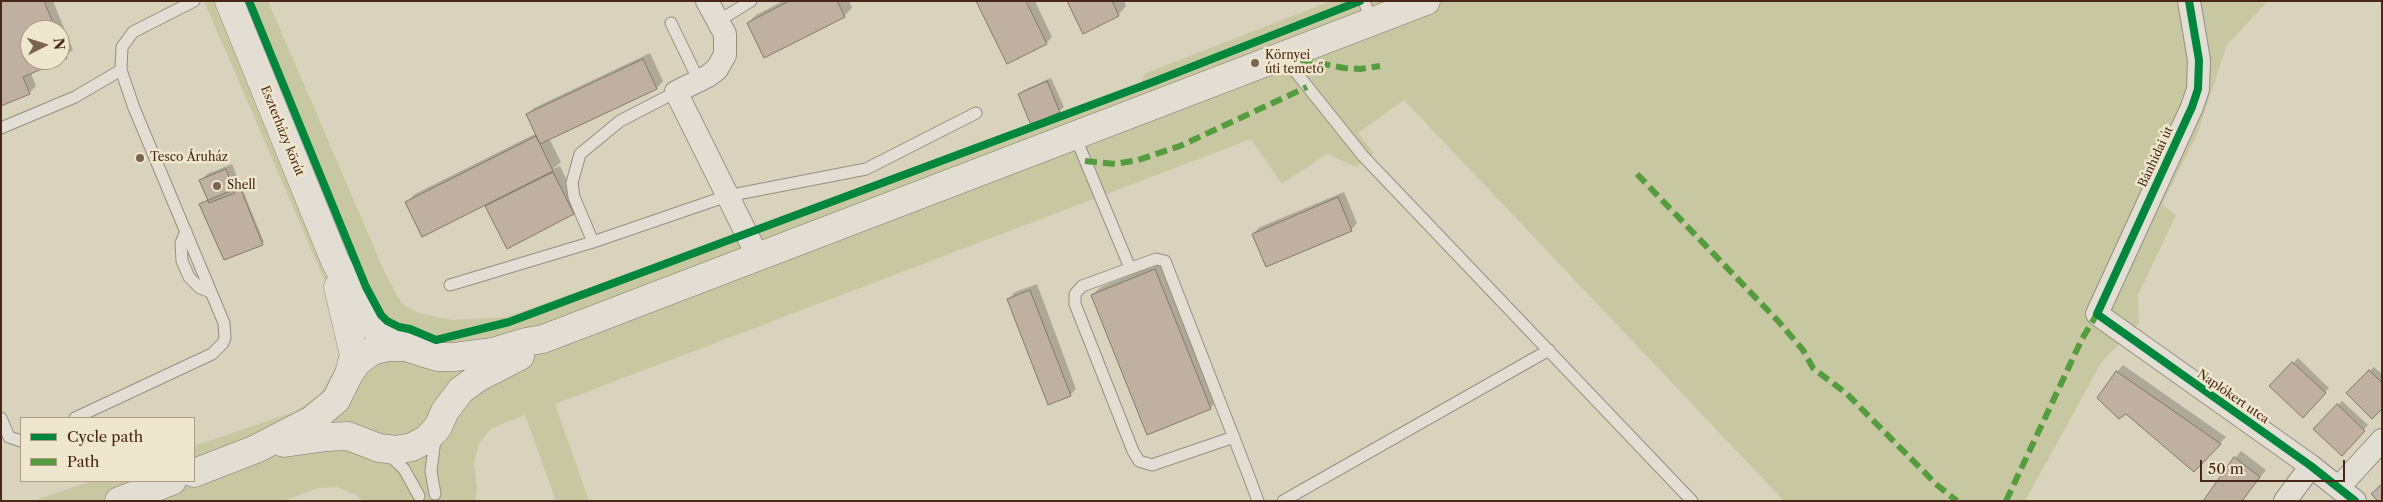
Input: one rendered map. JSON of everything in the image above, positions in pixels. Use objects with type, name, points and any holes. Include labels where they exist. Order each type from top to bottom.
[{"type":"main road","name":"Eszterházy körút","points":[[229,1],[335,261],[362,310],[378,332],[393,343],[412,350]]},
{"type":"main road","points":[[195,472],[256,449],[296,429],[325,410],[336,400],[348,374],[358,361],[372,351],[388,346],[438,357],[469,356],[543,339],[1283,56],[1368,12],[1426,1]]},
{"type":"main road","name":"Eszterházy körút","points":[[335,261],[335,276],[354,355],[348,374]]},
{"type":"main road","points":[[256,449],[327,437],[348,436],[396,450],[412,447],[427,439],[456,396],[469,384],[496,367],[529,352],[543,339]]},
{"type":"main road","points":[[412,350],[433,363],[442,377],[446,394],[442,419]]},
{"type":"main road","points":[[348,374],[344,388],[345,410],[354,431],[372,444]]},
{"type":"main road","points":[[119,501],[169,482]]},
{"type":"street","points":[[707,1],[724,34],[725,55],[717,69],[699,81],[676,92],[758,258]]},
{"type":"street","name":"Bánhidai út","points":[[2096,314],[2192,107],[2198,89],[2199,60],[2189,1]]},
{"type":"street","name":"Naplókert utca","points":[[2096,314],[2311,466],[2347,494]]},
{"type":"street","points":[[2347,494],[2382,440]]},
{"type":"street","points":[[2286,501],[2311,466]]},
{"type":"lane","points":[[77,417],[219,349],[223,343],[226,330],[206,287],[189,277],[182,261],[181,243],[186,231],[124,85],[121,70],[122,47],[132,32],[194,1]]},
{"type":"lane","points":[[718,21],[751,1]]},
{"type":"lane","points":[[671,23],[699,81]]},
{"type":"lane","points":[[1283,56],[1363,156],[1692,501]]},
{"type":"lane","points":[[1,128],[75,97],[121,70]]},
{"type":"lane","points":[[593,242],[574,197],[572,183],[580,154],[620,122],[676,92]]},
{"type":"lane","points":[[450,285],[593,242],[727,196],[866,169],[976,113]]},
{"type":"lane","points":[[1075,136],[1130,268]]},
{"type":"lane","points":[[1234,437],[1152,465],[1139,461],[1075,304],[1075,294],[1082,286],[1156,258],[1165,261],[1234,437],[1258,501]]},
{"type":"lane","points":[[1283,501],[1549,350]]},
{"type":"lane","points":[[1,418],[9,437],[20,441]]},
{"type":"lane","points":[[435,494],[431,471],[432,450],[442,419]]},
{"type":"lane","points":[[372,444],[398,463],[419,496]]},
{"type":"green space","points":[[204,1],[268,1],[384,271],[401,303],[418,313],[452,320],[507,317],[1129,93],[1140,84],[1146,73],[1331,1],[2268,1],[2227,45],[2197,135],[2162,204],[2176,215],[2138,295],[2139,323],[2101,363],[2025,501],[1784,501],[1404,100],[1358,133],[1374,153],[1356,167],[1327,154],[1282,184],[1251,139],[555,404],[589,501],[556,501],[525,415],[492,428],[479,443],[474,462],[477,489],[475,501],[363,501],[356,495],[336,487],[318,488],[283,501],[33,501],[88,482],[195,482],[195,446],[296,411],[320,394],[337,365],[339,350],[331,295]]},
{"type":"building","points":[[1,1],[44,1],[52,20],[20,20],[20,70],[39,70],[23,77],[30,94],[1,106]]},
{"type":"building","points":[[789,1],[837,1],[845,17],[764,58],[747,23]]},
{"type":"building","points":[[976,1],[1026,1],[1047,44],[1007,64]]},
{"type":"building","points":[[1067,1],[1112,1],[1119,16],[1083,34]]},
{"type":"building","points":[[643,59],[657,89],[540,144],[526,114]]},
{"type":"building","points":[[1047,81],[1060,112],[1031,125],[1018,94]]},
{"type":"building","points":[[536,136],[553,171],[422,237],[405,202]]},
{"type":"building","name":"Shell","points":[[226,169],[235,193],[209,203],[199,180]]},
{"type":"building","points":[[553,172],[574,214],[507,249],[485,206]]},
{"type":"building","points":[[240,187],[263,245],[224,260],[199,204]]},
{"type":"building","points":[[1338,197],[1352,231],[1266,267],[1252,234]]},
{"type":"building","points":[[1155,269],[1211,409],[1147,435],[1091,295]]},
{"type":"building","points":[[1030,290],[1071,396],[1048,405],[1007,299]]},
{"type":"building","points":[[2292,362],[2326,393],[2303,418],[2269,386]]},
{"type":"building","points":[[2369,370],[2382,383],[2382,409],[2372,419],[2346,393]]},
{"type":"building","points":[[2116,371],[2221,444],[2194,472],[2126,414],[2119,419],[2097,398]]},
{"type":"building","points":[[2337,404],[2365,431],[2342,456],[2313,429]]},
{"type":"building","points":[[2234,457],[2260,477],[2242,501],[2203,501]]},
{"type":"building","points":[[2382,484],[2382,501],[2378,501],[2371,494]]},
{"type":"marked path","points":[[1283,56],[1344,68],[1360,69],[1380,66]]},
{"type":"marked path","points":[[1085,161],[1115,164],[1138,160],[1180,146],[1307,87]]},
{"type":"marked path","points":[[1637,174],[1779,322],[1803,350],[1813,368],[1847,394],[1937,485],[1957,501]]},
{"type":"marked path","points":[[2006,501],[2082,339],[2097,314]]},
{"type":"cycle path","points":[[249,1],[366,287],[381,315],[387,321],[399,327],[410,329],[436,340],[509,322],[1153,82],[1360,1]]},
{"type":"cycle path","points":[[2189,1],[2199,60],[2198,89],[2192,107],[2097,314],[2311,466],[2355,501]]},
{"type":"place","name":"Környei úti temető","points":[[1255,63]]},
{"type":"place","name":"Tesco Áruház","points":[[140,158]]},
{"type":"place","name":"Shell","points":[[217,186]]}]
